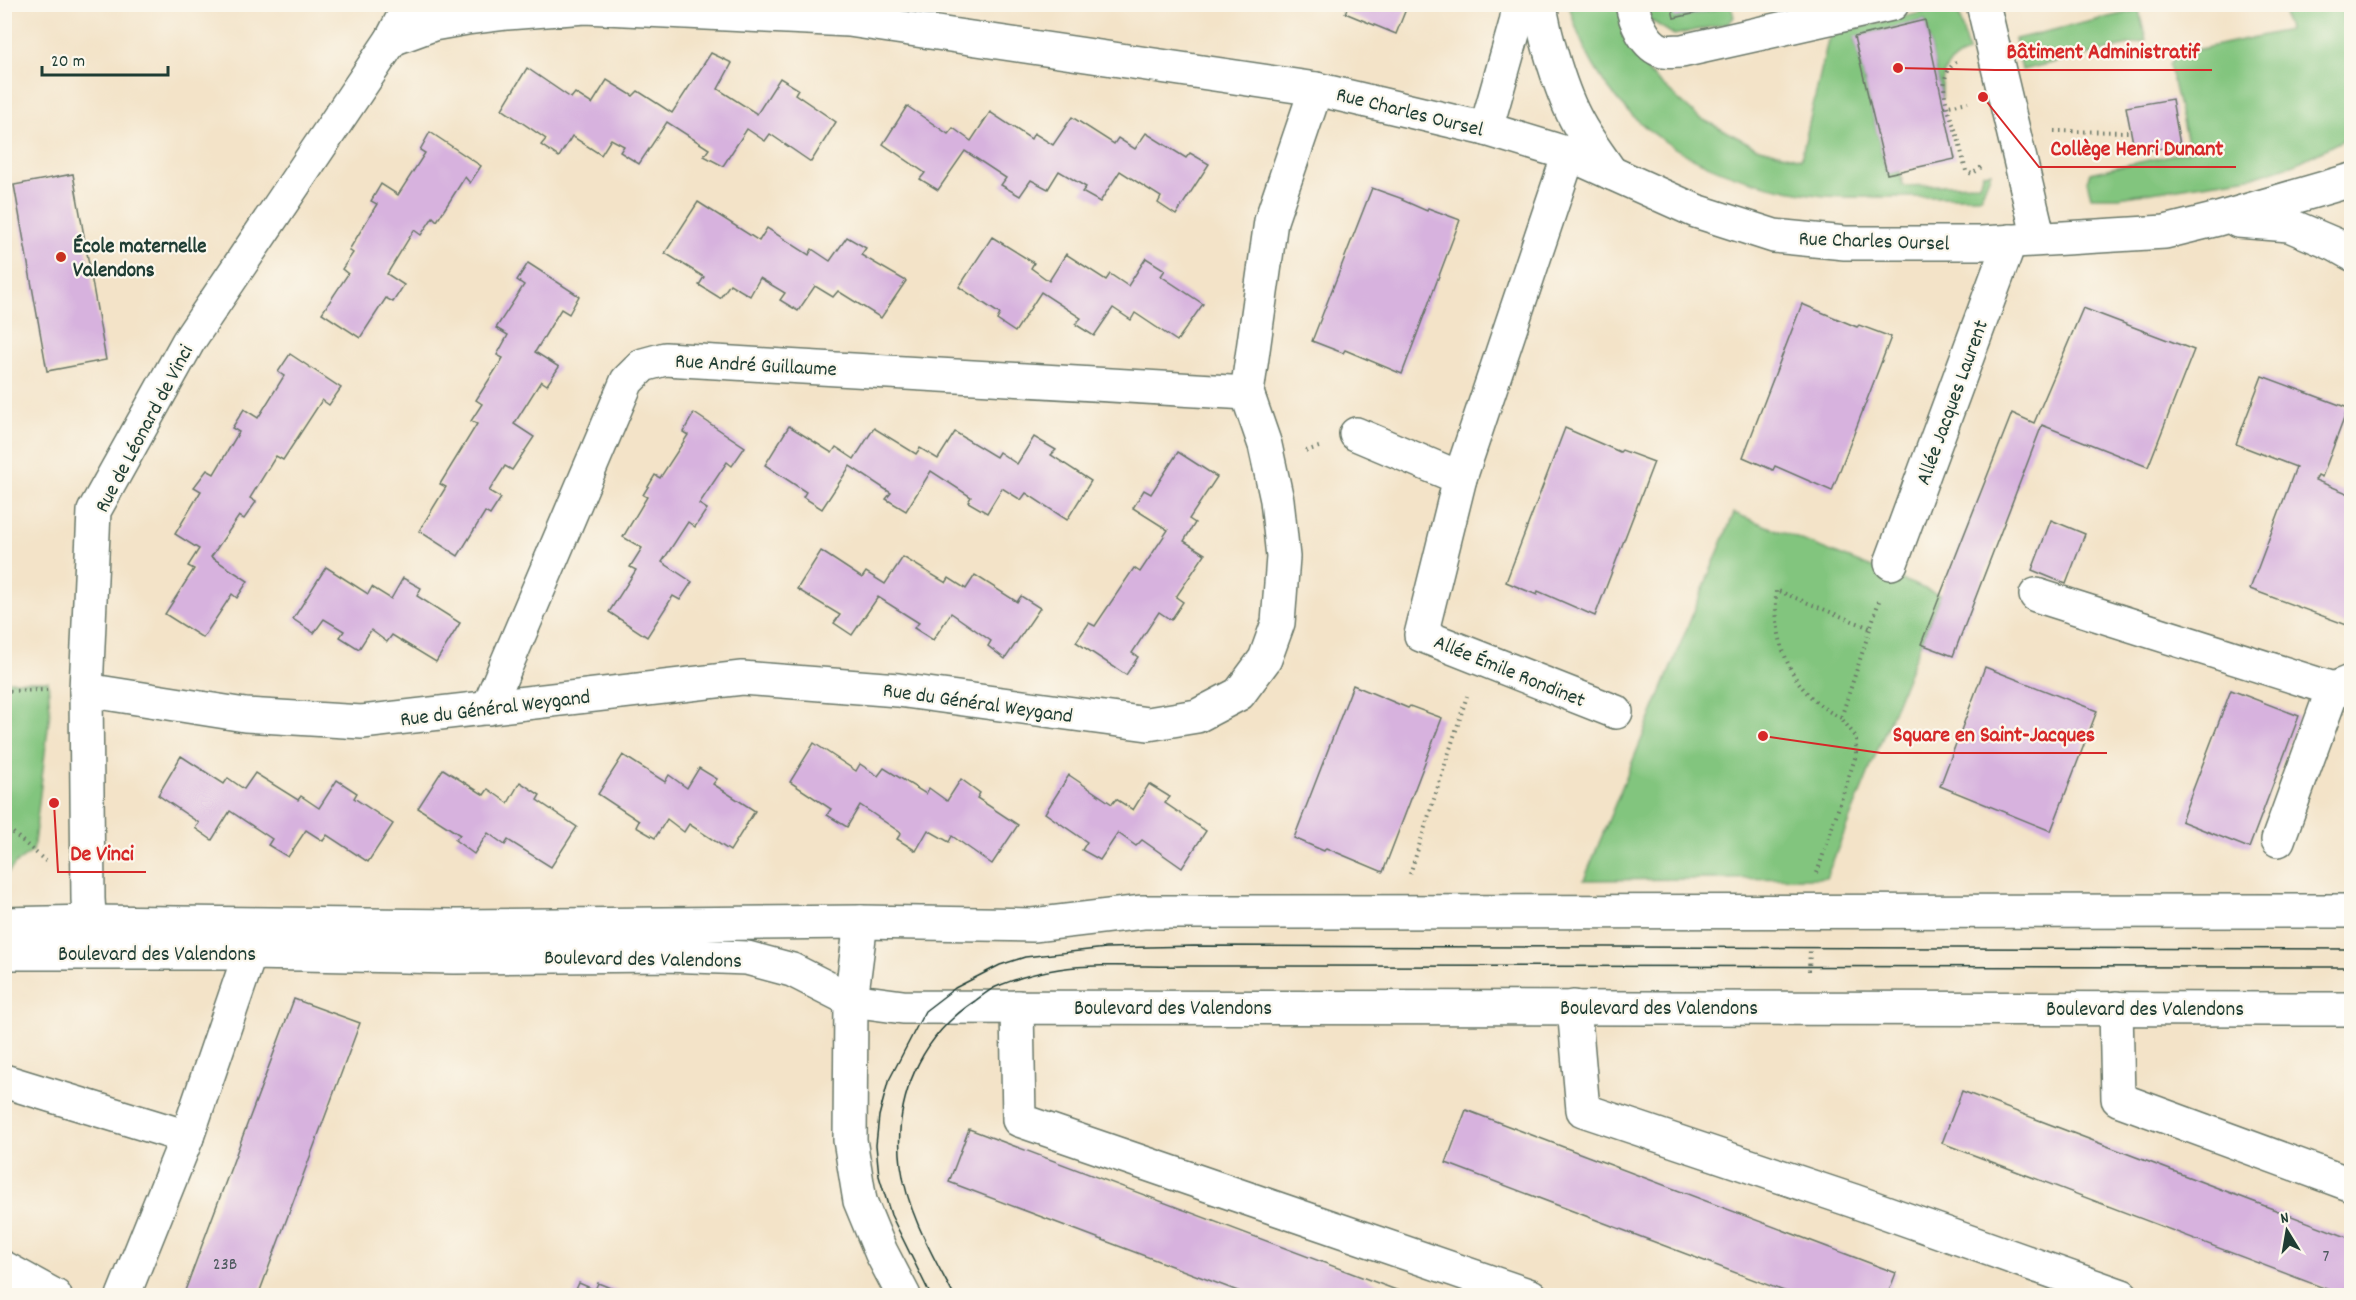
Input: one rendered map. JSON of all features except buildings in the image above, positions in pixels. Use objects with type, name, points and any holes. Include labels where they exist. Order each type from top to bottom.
[{"type":"street","name":"Rue de Léonard de Vinci","points":[[91,938],[88,899],[86,690],[94,511],[188,342],[392,39],[410,4]]},
{"type":"street","points":[[1486,129],[1516,23],[1519,4]]},
{"type":"street","points":[[1540,4],[1542,23],[1576,121],[1611,173]]},
{"type":"street","points":[[1632,4],[1639,27],[1651,45],[1664,51],[1682,51],[1892,4]]},
{"type":"street","points":[[1983,4],[2017,147],[2025,240]]},
{"type":"street","name":"Rue Charles Oursel","points":[[392,39],[433,24],[467,18],[581,6],[851,12],[1316,89],[1486,129],[1569,154],[1696,211],[1774,236],[1845,243],[1981,243],[2165,232],[2352,180]]},
{"type":"street","name":"Rue du Général Weygand","points":[[86,690],[245,715],[362,722],[742,678],[898,690],[1077,716],[1148,723],[1197,716],[1239,694],[1265,659],[1278,623],[1283,557],[1277,500],[1265,445],[1246,393],[1271,221],[1316,89]]},
{"type":"street","name":"Allée Émile Rondinet","points":[[1569,154],[1460,478],[1421,634],[1616,712]]},
{"type":"street","name":"Rue Charles Oursel","points":[[2218,219],[2289,225],[2344,250]]},
{"type":"street","name":"Allée Jacques Laurent","points":[[1891,563],[2025,240]]},
{"type":"street","name":"Rue André Guillaume","points":[[488,708],[627,381],[643,365],[665,359],[1246,393]]},
{"type":"street","points":[[1356,434],[1460,478]]},
{"type":"street","points":[[2036,595],[2342,685],[2278,840]]},
{"type":"street","name":"Boulevard des Valendons","points":[[4,924],[91,938],[250,938],[456,926],[861,922],[1033,925],[1143,912],[2352,911]]},
{"type":"street","points":[[861,922],[850,1000],[850,1140],[860,1201],[881,1252],[904,1296]]},
{"type":"street","name":"Boulevard des Valendons","points":[[4,953],[91,938]]},
{"type":"street","points":[[123,1296],[187,1137],[250,938]]},
{"type":"street","name":"Boulevard des Valendons","points":[[250,938],[454,957],[666,955],[747,958],[792,970],[850,1000],[903,1007],[2352,1009]]},
{"type":"street","points":[[1017,1007],[1019,1120],[1531,1296]]},
{"type":"street","points":[[1574,1007],[1583,1110],[1854,1201],[2122,1296]]},
{"type":"street","points":[[2116,1008],[2118,1099],[2352,1185]]},
{"type":"street","points":[[4,1081],[187,1137]]},
{"type":"street","points":[[4,1268],[55,1296]]},
{"type":"path","points":[[1966,102],[1946,106],[1968,174],[1972,174],[2017,147],[2061,130],[2131,132]]},
{"type":"path","points":[[1269,465],[1356,434]]},
{"type":"path","points":[[1841,718],[1891,563]]},
{"type":"path","points":[[1809,1008],[1810,892],[1856,755],[1856,737],[1841,718],[1822,709],[1810,698],[1793,673],[1781,644],[1775,615],[1776,590],[1870,628]]},
{"type":"path","points":[[1398,913],[1479,658]]},
{"type":"green space","points":[[1569,5],[1622,5],[1622,22],[1649,73],[1698,117],[1756,147],[1801,159],[1828,40],[1836,33],[1950,6],[1959,14],[1968,52],[1953,60],[1945,70],[1942,99],[1925,20],[1854,37],[1887,174],[1900,171],[1903,186],[1979,184],[1983,173],[1991,172],[1981,197],[1832,197],[1817,195],[1774,187],[1733,175],[1696,159],[1661,139],[1631,114],[1605,83],[1584,47]]},
{"type":"green space","points":[[1643,5],[1671,5],[1675,18],[1731,6],[1734,17],[1729,23],[1674,35],[1650,20]]},
{"type":"green space","points":[[2282,5],[2343,5],[2351,45],[2351,136],[2297,163],[2256,176],[2119,197],[2091,197],[2087,181],[2090,173],[2189,151],[2169,65],[2177,54],[2288,30]]},
{"type":"green space","points":[[2139,10],[2146,41],[2022,70],[2015,39]]},
{"type":"green space","points":[[1734,513],[1940,595],[1826,878],[1584,880]]},
{"type":"green space","points":[[5,681],[48,681],[50,712],[33,851],[16,863],[5,876]]},
{"type":"tram line","points":[[931,1296],[891,1215],[879,1176],[876,1145],[879,1116],[888,1082],[925,1011],[955,988],[1000,965],[1025,957],[1106,948],[1194,946],[2352,949]]},
{"type":"tram line","points":[[954,1296],[922,1232],[904,1182],[900,1141],[901,1117],[906,1094],[925,1052],[956,1016],[995,987],[1051,970],[1106,966],[2352,967]]},
{"type":"place","name":"Bâtiment Administratif","points":[[1898,68]]},
{"type":"place","name":"Collège Henri Dunant","points":[[1983,97]]},
{"type":"place","name":"École maternelle Valendons","points":[[61,257]]},
{"type":"place","name":"Square en Saint-Jacques","points":[[1763,736]]},
{"type":"place","name":"De Vinci","points":[[54,803]]}]
